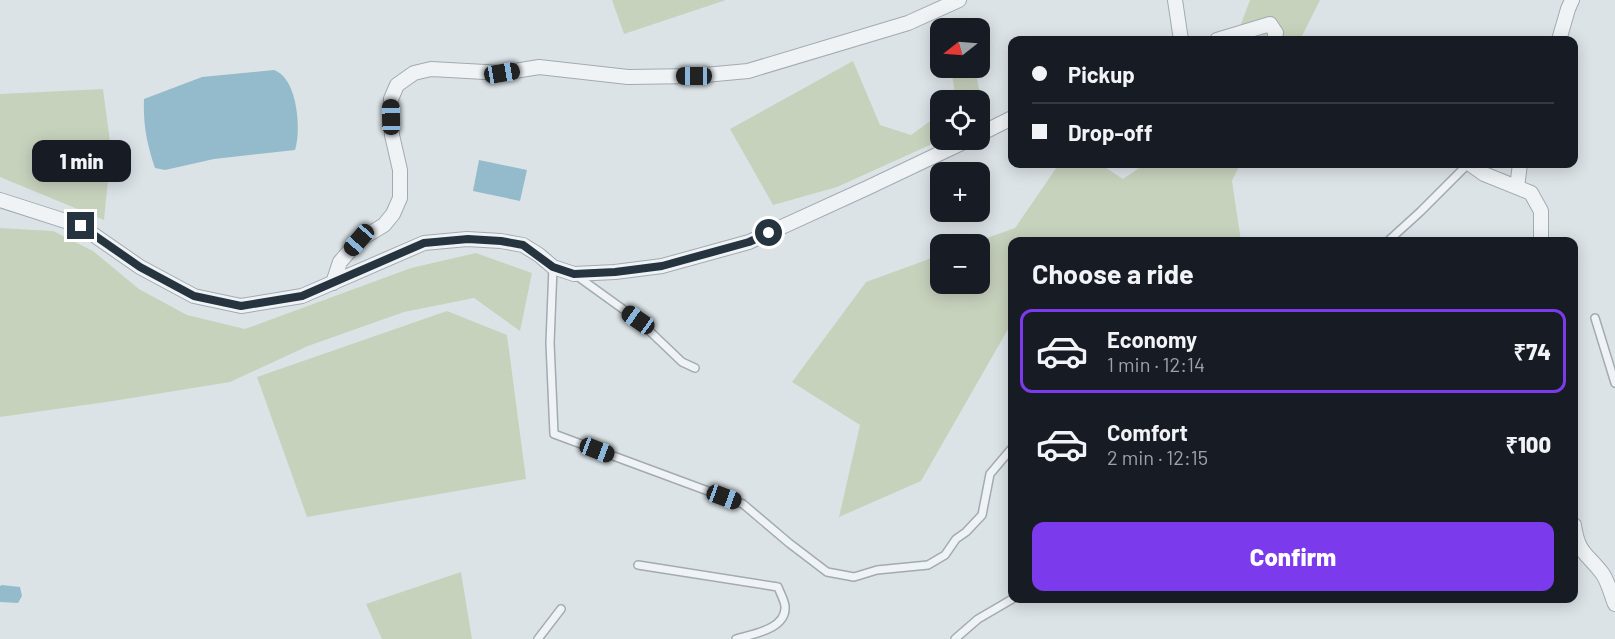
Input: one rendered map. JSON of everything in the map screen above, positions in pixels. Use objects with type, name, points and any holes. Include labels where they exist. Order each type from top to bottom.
[{"type":"street","points":[[333,283],[340,262],[359,240],[384,225],[393,214],[400,198],[400,170],[392,135],[391,99],[397,85],[414,73],[431,69],[502,73],[539,67],[628,77],[694,76],[748,71],[908,22],[959,0]]},
{"type":"street","points":[[1175,0],[1180,36]]},
{"type":"street","points":[[1560,36],[1572,0]]},
{"type":"street","points":[[1230,36],[1270,24],[1276,33],[1275,36]]},
{"type":"street","points":[[990,129],[1008,120]]},
{"type":"street","points":[[0,200],[81,226],[140,267],[194,296],[241,306],[302,296],[424,243],[468,239],[523,245],[553,267],[574,274],[662,266],[749,242],[947,150]]},
{"type":"street","points":[[1475,168],[1484,174],[1531,193],[1541,211],[1541,237]]},
{"type":"street","points":[[1517,187],[1519,168]]},
{"type":"street","points":[[1578,544],[1603,574],[1615,604]]},
{"type":"lane","points":[[1392,237],[1465,168]]},
{"type":"lane","points":[[553,267],[550,343],[554,434],[743,504],[827,572],[854,577],[877,570],[928,565],[945,555],[956,539],[982,515],[990,474],[1008,453]]},
{"type":"lane","points":[[574,274],[638,320],[682,362],[695,368]]},
{"type":"lane","points":[[1595,318],[1615,383]]},
{"type":"lane","points":[[638,565],[778,587],[785,603],[785,615],[777,624],[736,639]]},
{"type":"lane","points":[[955,639],[978,619],[1008,602]]},
{"type":"lane","points":[[538,639],[561,609]]},
{"type":"green space","points":[[612,0],[726,0],[624,34]]},
{"type":"green space","points":[[1250,0],[1320,0],[1302,36],[1236,36]]},
{"type":"green space","points":[[853,61],[880,125],[911,135],[930,121],[930,145],[837,187],[773,205],[730,129]]},
{"type":"green space","points":[[953,78],[977,78],[979,90],[954,90]]},
{"type":"green space","points":[[103,89],[111,149],[104,220],[0,177],[0,94]]},
{"type":"green space","points":[[1056,168],[1106,168],[1123,179],[1139,168],[1238,168],[1232,181],[1240,237],[1008,237],[1008,330],[921,481],[839,517],[860,425],[792,382],[866,282],[930,259],[930,294],[990,294],[990,237],[1015,228]]},
{"type":"green space","points":[[0,228],[53,231],[93,251],[139,289],[187,315],[245,329],[411,268],[476,253],[532,273],[520,331],[474,298],[404,312],[308,346],[230,382],[0,417]]},
{"type":"green space","points":[[447,311],[507,335],[526,479],[307,517],[257,377]]},
{"type":"green space","points":[[461,572],[472,639],[382,639],[366,604]]},
{"type":"water","points":[[274,70],[281,74],[287,82],[295,100],[298,132],[295,150],[214,159],[165,170],[155,168],[146,134],[144,99],[202,77]]},
{"type":"water","points":[[479,160],[527,170],[520,201],[473,191]]},
{"type":"water","points":[[0,586],[20,587],[22,596],[18,603],[0,602]]},
{"type":"route","points":[[81,226],[140,267],[194,296],[241,306],[302,296],[424,243],[468,239],[523,245],[553,267],[574,274],[662,266],[749,242],[769,233]]}]
